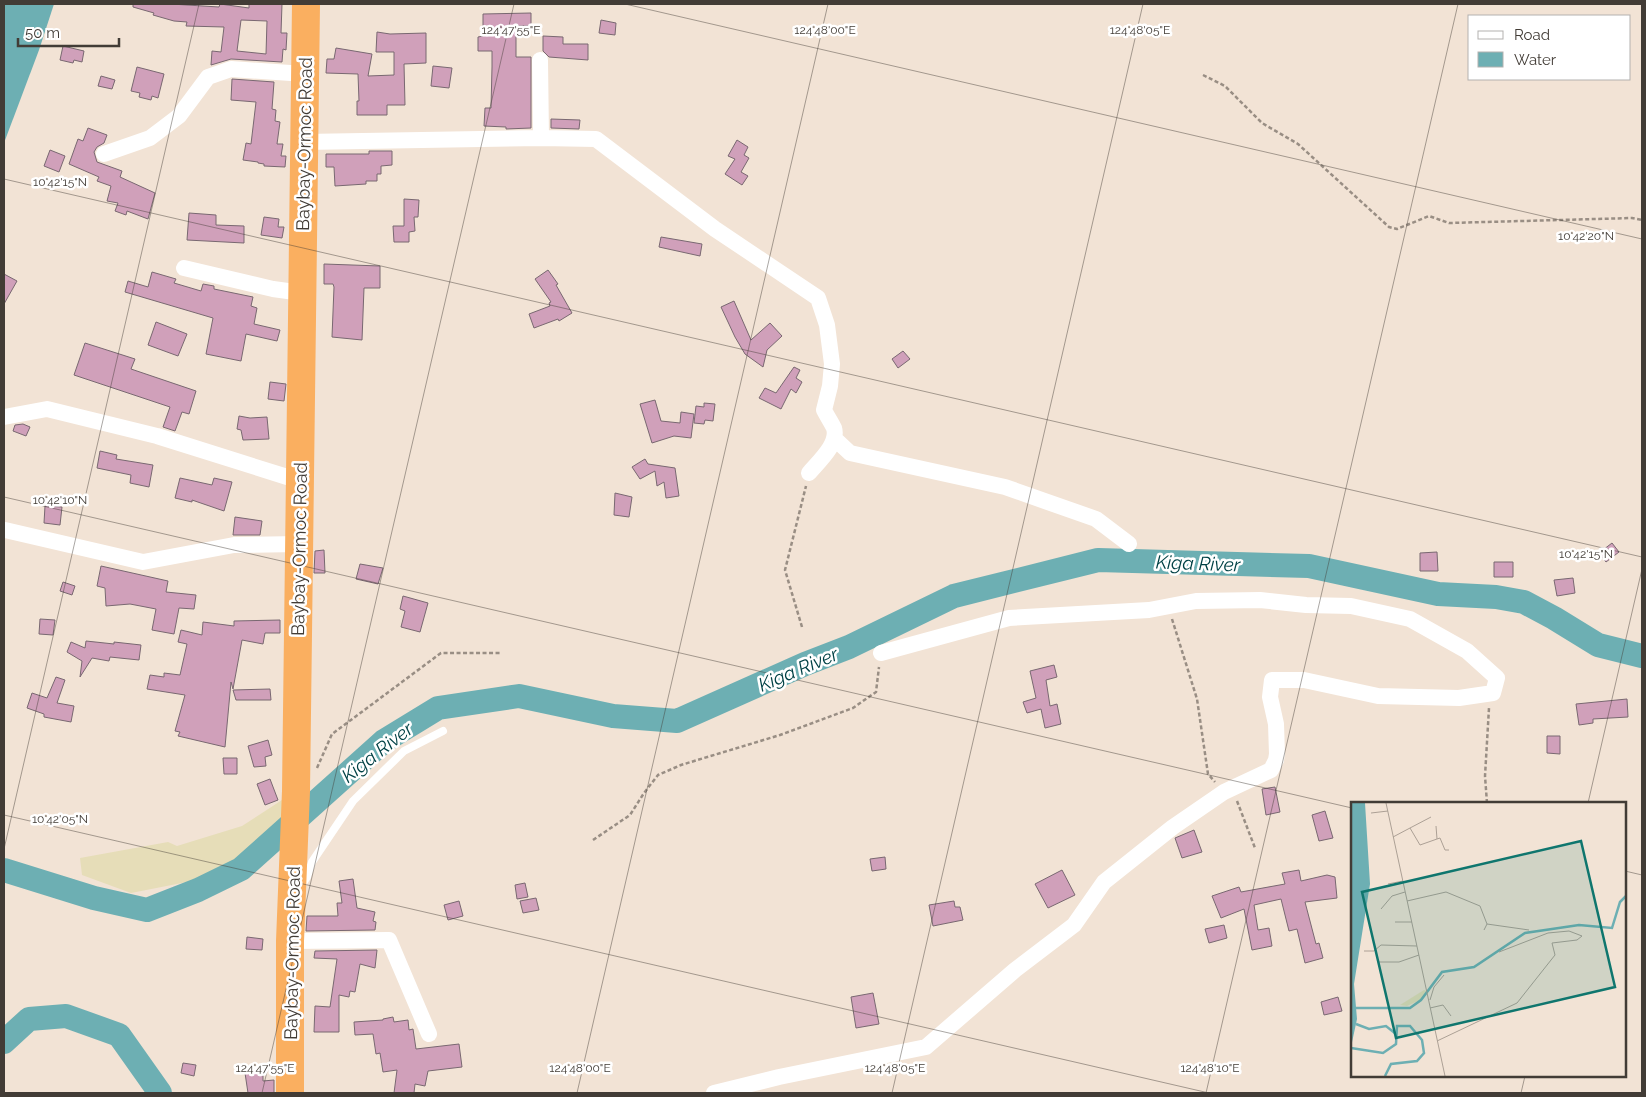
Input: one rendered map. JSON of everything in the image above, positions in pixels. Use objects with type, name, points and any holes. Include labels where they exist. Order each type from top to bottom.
[{"type":"highway","name":"Baybay-Ormoc Road","points":[[290,1093],[290,941],[293,888],[304,784],[299,544],[306,4]]},
{"type":"street","points":[[540,60],[541,138]]},
{"type":"street","points":[[104,154],[150,138],[180,116],[208,77],[231,69],[305,74]]},
{"type":"street","points":[[304,142],[541,138],[596,139],[715,229],[818,298],[827,326],[832,364],[830,386],[824,410],[834,430],[834,438],[831,446],[809,473]]},
{"type":"street","points":[[184,268],[302,294]]},
{"type":"street","points":[[4,417],[47,409],[157,436],[300,480]]},
{"type":"street","points":[[834,438],[850,453],[1005,487],[1096,519],[1128,544]]},
{"type":"street","points":[[5,530],[143,562],[234,545],[299,544]]},
{"type":"street","points":[[714,1093],[779,1077],[926,1047],[1015,970],[1074,925],[1104,882],[1173,827],[1224,792],[1271,770],[1277,754],[1276,724],[1270,697],[1272,680],[1304,680],[1378,696],[1459,698],[1490,694],[1493,692],[1497,678],[1467,651],[1410,619],[1351,606],[1306,606],[1260,600],[1196,601],[1149,610],[1010,618],[880,653]]},
{"type":"street","points":[[290,941],[389,940],[429,1034]]},
{"type":"lane","points":[[293,888],[304,883],[312,862],[353,801],[404,751],[443,731]]},
{"type":"path","points":[[1203,75],[1225,86],[1262,123],[1298,144],[1389,227],[1397,229],[1429,216],[1449,223],[1632,218],[1642,220]]},
{"type":"path","points":[[802,627],[785,570],[809,473]]},
{"type":"path","points":[[1168,606],[1197,698],[1208,774],[1224,792],[1235,796],[1255,848]]},
{"type":"path","points":[[304,784],[332,734],[441,653],[501,653]]},
{"type":"path","points":[[593,840],[630,815],[658,775],[681,765],[780,735],[853,708],[876,692],[880,653]]},
{"type":"path","points":[[1487,802],[1486,776],[1490,694]]},
{"type":"sand","points":[[301,799],[299,812],[256,852],[232,869],[192,881],[131,893],[82,875],[80,858],[168,842],[177,846],[242,826],[282,800]]},
{"type":"water","points":[[4,4],[54,4],[4,143]]},
{"type":"building","points":[[133,4],[219,7],[220,4],[249,8],[249,4],[282,4],[281,33],[287,33],[286,50],[283,49],[282,62],[231,59],[211,65],[212,51],[221,52],[224,27],[186,26],[187,22],[174,21],[133,7]],"holes":[[[241,20],[267,21],[266,54],[237,51]]]},
{"type":"building","points":[[531,13],[531,26],[516,26],[516,57],[531,57],[531,128],[506,129],[506,127],[484,126],[485,108],[491,108],[492,51],[478,51],[478,37],[483,36],[483,14]]},
{"type":"building","points":[[601,20],[616,23],[615,35],[599,33]]},
{"type":"building","points":[[377,32],[390,34],[426,33],[426,63],[404,64],[405,105],[387,105],[387,115],[357,115],[357,101],[359,101],[358,74],[326,73],[327,59],[334,59],[336,48],[372,54],[368,76],[394,75],[394,52],[376,52]]},
{"type":"building","points":[[543,36],[563,37],[563,44],[588,44],[588,60],[549,57],[543,51]]},
{"type":"building","points":[[63,46],[84,51],[82,62],[74,60],[73,63],[60,60]]},
{"type":"building","points":[[433,66],[452,68],[449,88],[431,86]]},
{"type":"building","points":[[137,67],[164,74],[158,98],[152,96],[151,100],[139,97],[140,93],[131,91]]},
{"type":"building","points":[[101,76],[115,80],[112,89],[98,86]]},
{"type":"building","points":[[232,79],[274,82],[272,109],[276,110],[275,121],[280,122],[277,144],[283,144],[281,156],[286,156],[285,167],[264,166],[264,164],[258,162],[243,160],[246,143],[251,144],[256,102],[231,100]]},
{"type":"building","points":[[551,119],[580,120],[579,129],[551,128]]},
{"type":"building","points":[[88,128],[107,135],[104,143],[97,147],[94,152],[97,162],[122,171],[120,177],[155,193],[148,219],[127,211],[126,215],[115,211],[118,203],[107,201],[111,186],[97,181],[99,177],[69,164],[78,139],[83,141]]},
{"type":"building","points":[[737,140],[748,147],[744,155],[749,158],[741,172],[748,176],[742,185],[725,174],[735,159],[728,156]]},
{"type":"building","points":[[50,150],[65,156],[59,172],[44,166]]},
{"type":"building","points":[[369,151],[392,151],[392,165],[381,166],[381,174],[377,174],[377,181],[366,181],[366,184],[335,186],[334,167],[326,167],[326,154],[369,154]]},
{"type":"building","points":[[404,199],[419,200],[418,217],[414,217],[415,231],[409,232],[409,242],[394,242],[393,226],[404,226]]},
{"type":"building","points":[[189,213],[216,215],[216,225],[244,226],[244,243],[187,240]]},
{"type":"building","points":[[264,217],[279,219],[278,227],[284,227],[282,238],[261,235]]},
{"type":"building","points":[[661,237],[702,244],[700,256],[659,247]]},
{"type":"building","points":[[324,264],[380,266],[380,288],[364,288],[362,340],[332,337],[334,287],[333,284],[324,284]]},
{"type":"building","points":[[548,270],[558,284],[556,285],[572,313],[559,321],[558,319],[534,328],[529,314],[550,306],[549,303],[551,302],[535,279]]},
{"type":"building","points":[[152,272],[176,279],[174,283],[201,291],[203,284],[214,286],[214,289],[253,297],[251,306],[257,308],[254,324],[280,330],[277,341],[246,334],[241,361],[206,354],[213,318],[125,292],[128,281],[148,287]]},
{"type":"building","points":[[4,274],[17,281],[4,304]]},
{"type":"building","points":[[734,301],[751,340],[770,323],[782,336],[767,350],[763,367],[745,354],[721,307]]},
{"type":"building","points":[[156,322],[187,334],[178,356],[148,345]]},
{"type":"building","points":[[85,343],[135,359],[131,369],[196,391],[189,414],[182,412],[175,431],[163,427],[170,407],[74,375]]},
{"type":"building","points":[[903,351],[910,359],[898,368],[892,359]]},
{"type":"building","points":[[794,367],[800,370],[796,378],[802,382],[796,393],[791,389],[781,409],[759,398],[765,388],[776,393]]},
{"type":"building","points":[[270,382],[286,384],[284,401],[268,399]]},
{"type":"building","points":[[655,400],[661,421],[680,423],[681,412],[694,414],[691,438],[674,436],[652,443],[640,404]]},
{"type":"building","points":[[704,403],[715,404],[713,421],[705,420],[704,424],[694,423],[696,406],[704,407]]},
{"type":"building","points":[[239,416],[250,418],[267,417],[269,439],[243,440],[241,430],[237,429]]},
{"type":"building","points":[[23,424],[30,427],[26,436],[13,431],[15,425]]},
{"type":"building","points":[[100,451],[117,455],[116,459],[153,465],[149,487],[130,483],[131,475],[97,468]]},
{"type":"building","points":[[645,459],[648,464],[675,468],[679,496],[666,498],[664,482],[657,486],[655,471],[640,479],[632,467]]},
{"type":"building","points":[[180,478],[212,485],[214,478],[232,482],[224,511],[192,500],[192,502],[175,498]]},
{"type":"building","points":[[615,493],[632,497],[629,517],[614,515]]},
{"type":"building","points":[[45,506],[62,507],[60,525],[44,523]]},
{"type":"building","points":[[235,517],[262,521],[260,535],[233,535]]},
{"type":"building","points":[[1612,543],[1619,552],[1606,562],[1599,553]]},
{"type":"building","points":[[324,550],[325,573],[314,573],[315,551]]},
{"type":"building","points":[[1437,552],[1438,571],[1420,571],[1420,553]]},
{"type":"building","points":[[1494,562],[1513,562],[1513,577],[1494,577]]},
{"type":"building","points":[[360,564],[383,568],[378,584],[356,579]]},
{"type":"building","points":[[101,566],[168,581],[166,592],[196,595],[194,609],[179,608],[174,634],[152,630],[156,609],[130,604],[106,606],[105,588],[97,586]]},
{"type":"building","points":[[1573,578],[1575,593],[1557,596],[1554,580]]},
{"type":"building","points":[[63,582],[75,586],[72,595],[60,591]]},
{"type":"building","points":[[403,596],[428,603],[420,632],[401,627],[405,611],[400,609]]},
{"type":"building","points":[[40,619],[55,620],[53,635],[39,634]]},
{"type":"building","points":[[280,620],[280,633],[265,633],[263,644],[242,640],[233,689],[231,682],[225,747],[178,736],[180,732],[175,731],[185,695],[147,689],[150,675],[164,677],[164,673],[180,675],[187,644],[178,642],[181,630],[202,635],[203,622],[234,626],[234,621]]},
{"type":"building","points":[[86,641],[141,645],[139,660],[110,657],[109,661],[92,658],[80,677],[82,661],[67,652],[71,642],[85,648]]},
{"type":"building","points":[[1054,665],[1057,677],[1046,680],[1050,706],[1057,704],[1061,724],[1045,728],[1041,709],[1027,713],[1023,702],[1036,698],[1030,671]]},
{"type":"building","points":[[56,677],[65,680],[57,703],[74,706],[71,722],[44,717],[44,714],[27,708],[32,693],[47,698]]},
{"type":"building","points":[[270,689],[271,700],[236,700],[233,690]]},
{"type":"building","points":[[1627,699],[1628,717],[1593,719],[1593,723],[1579,725],[1576,704]]},
{"type":"building","points":[[1547,736],[1560,736],[1560,754],[1547,753]]},
{"type":"building","points":[[268,740],[272,755],[265,757],[266,766],[254,767],[248,746]]},
{"type":"building","points":[[223,758],[237,758],[237,774],[224,774]]},
{"type":"building","points":[[270,779],[278,800],[265,805],[257,784]]},
{"type":"building","points":[[1275,787],[1280,812],[1266,815],[1262,789]]},
{"type":"building","points":[[1325,811],[1333,838],[1319,841],[1312,815]]},
{"type":"building","points":[[1194,830],[1202,852],[1182,858],[1175,838]]},
{"type":"building","points":[[885,857],[886,869],[872,871],[870,859]]},
{"type":"building","points":[[1062,870],[1075,895],[1048,908],[1035,884]]},
{"type":"building","points":[[1299,870],[1301,881],[1327,875],[1335,877],[1337,898],[1305,902],[1316,944],[1319,943],[1323,958],[1305,963],[1297,929],[1289,931],[1281,899],[1254,905],[1258,930],[1269,928],[1272,946],[1252,950],[1244,909],[1221,918],[1212,896],[1239,887],[1241,892],[1285,884],[1282,873]]},
{"type":"building","points":[[353,879],[357,908],[375,912],[373,921],[376,922],[375,930],[306,931],[307,916],[338,916],[337,903],[342,903],[339,881]]},
{"type":"building","points":[[525,883],[528,897],[517,899],[515,885]]},
{"type":"building","points":[[536,898],[539,910],[523,913],[520,901]]},
{"type":"building","points":[[459,901],[463,916],[448,920],[444,905]]},
{"type":"building","points":[[954,901],[955,907],[960,907],[963,920],[933,926],[929,905]]},
{"type":"building","points":[[1224,925],[1227,938],[1209,943],[1205,929]]},
{"type":"building","points":[[247,937],[263,939],[262,950],[246,949]]},
{"type":"building","points":[[377,950],[375,968],[360,964],[355,992],[350,991],[349,997],[339,995],[339,1032],[314,1032],[315,1006],[330,1007],[337,959],[314,958],[315,951]]},
{"type":"building","points":[[873,993],[879,1024],[856,1028],[851,997]]},
{"type":"building","points":[[1338,997],[1342,1011],[1324,1015],[1321,1002]]},
{"type":"building","points":[[393,1017],[394,1022],[408,1020],[409,1030],[413,1029],[416,1049],[459,1044],[462,1067],[428,1071],[425,1086],[415,1084],[414,1093],[394,1093],[397,1070],[383,1072],[380,1053],[376,1054],[373,1034],[355,1035],[354,1022],[383,1020]]},
{"type":"building","points":[[183,1063],[196,1065],[194,1076],[181,1073]]},
{"type":"building","points":[[245,1073],[263,1073],[263,1081],[274,1080],[274,1093],[248,1093]]},
{"type":"waterway","name":"Kiga River","points":[[4,870],[94,898],[147,910],[198,890],[241,869],[384,741],[438,708],[519,696],[613,716],[677,721],[805,664],[849,647],[954,596],[1098,560],[1309,566],[1438,594],[1496,597],[1524,602],[1598,645],[1642,656]]},
{"type":"waterway","points":[[4,1042],[29,1019],[66,1016],[119,1035],[160,1093]]}]
